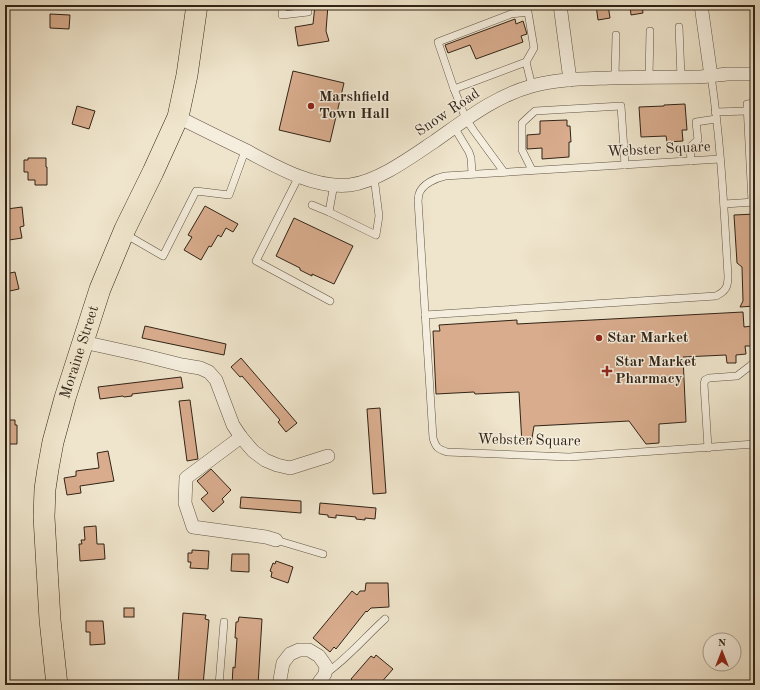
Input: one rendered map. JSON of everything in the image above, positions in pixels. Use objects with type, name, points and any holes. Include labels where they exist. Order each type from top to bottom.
[{"type":"main road","name":"Moraine Street","points":[[57,685],[51,628],[44,517],[45,489],[53,442],[65,398],[100,289],[123,233],[178,117],[190,55],[194,5]]},
{"type":"street","points":[[560,5],[570,80]]},
{"type":"street","points":[[701,5],[711,76]]},
{"type":"street","name":"Snow Road","points":[[178,117],[299,176],[334,184],[350,185],[383,174],[410,158],[466,119],[500,98],[532,86],[570,80],[755,74]]},
{"type":"street","points":[[83,342],[200,368],[209,372],[216,380],[234,425],[241,437],[253,451],[265,460],[290,468],[328,456]]},
{"type":"street","points":[[241,437],[186,478],[185,503],[193,527],[266,537],[276,540]]},
{"type":"street","points":[[279,685],[283,663],[290,654],[299,650],[309,650],[319,656],[326,666],[322,681]]},
{"type":"lane","points":[[284,5],[282,15],[308,12]]},
{"type":"lane","points":[[454,89],[526,62],[534,48],[528,12],[511,14],[438,42],[454,89],[466,119],[504,172]]},
{"type":"lane","points":[[679,27],[681,77]]},
{"type":"lane","points":[[649,77],[650,31]]},
{"type":"lane","points":[[615,78],[616,35]]},
{"type":"lane","points":[[526,62],[532,86]]},
{"type":"lane","name":"Webster Square","points":[[425,315],[716,296],[722,293],[726,289],[728,283],[724,204],[711,76]]},
{"type":"lane","points":[[724,204],[754,202],[747,104],[755,103]]},
{"type":"lane","points":[[532,170],[522,150],[522,123],[535,111],[621,106],[625,165]]},
{"type":"lane","points":[[692,161],[690,147],[698,140],[696,122],[716,116],[747,111]]},
{"type":"lane","points":[[454,127],[469,152],[472,173]]},
{"type":"lane","points":[[123,233],[163,256],[196,191],[229,195],[245,151]]},
{"type":"lane","name":"Webster Square","points":[[720,159],[472,173],[445,176],[435,179],[424,187],[419,193],[419,208],[433,438],[435,445],[439,449],[447,452],[569,457],[755,444]]},
{"type":"lane","points":[[299,176],[256,261],[330,301]]},
{"type":"lane","points":[[312,205],[376,235],[379,216],[374,177]]},
{"type":"lane","points":[[329,212],[334,184]]},
{"type":"lane","points":[[708,448],[705,380],[709,378],[737,376],[755,361]]},
{"type":"lane","points":[[276,540],[323,554]]},
{"type":"lane","points":[[322,681],[333,668],[385,619]]},
{"type":"lane","points":[[219,685],[224,622]]},
{"type":"building","points":[[315,5],[328,5],[326,31],[329,41],[298,46],[295,27],[313,24]]},
{"type":"building","points":[[596,5],[608,5],[610,18],[598,20]]},
{"type":"building","points":[[630,5],[642,5],[643,13],[631,15]]},
{"type":"building","points":[[50,14],[70,15],[69,29],[50,28]]},
{"type":"building","points":[[515,19],[516,24],[523,21],[527,34],[521,36],[523,42],[476,59],[470,45],[448,53],[445,45]]},
{"type":"building","name":"Marshfield Town Hall","points":[[293,71],[344,83],[330,142],[279,130]]},
{"type":"building","points":[[685,104],[687,130],[682,130],[683,141],[667,142],[666,136],[641,137],[639,107]]},
{"type":"building","points":[[77,106],[95,111],[89,129],[72,124]]},
{"type":"building","points":[[567,120],[567,126],[570,126],[571,142],[569,142],[569,157],[542,159],[542,148],[527,149],[527,135],[540,134],[540,121]]},
{"type":"building","points":[[28,158],[46,158],[47,185],[35,185],[35,180],[28,180],[28,172],[24,172],[24,160],[28,160]]},
{"type":"building","points":[[205,206],[238,224],[233,232],[226,228],[221,237],[218,235],[211,247],[209,246],[201,260],[184,250],[192,237],[188,235]]},
{"type":"building","points":[[22,207],[24,226],[20,227],[22,238],[9,240],[6,224],[9,224],[7,209]]},
{"type":"building","points":[[755,214],[755,306],[740,307],[743,301],[742,267],[737,263],[734,215]]},
{"type":"building","points":[[294,218],[353,246],[334,284],[312,274],[312,276],[276,256]]},
{"type":"building","points":[[15,272],[19,289],[5,292],[5,274]]},
{"type":"building","points":[[743,312],[744,327],[752,326],[753,346],[745,346],[746,354],[736,355],[736,363],[727,363],[726,355],[683,357],[686,422],[659,424],[659,443],[646,444],[629,421],[534,426],[531,444],[522,444],[519,392],[436,394],[433,331],[440,331],[439,325],[517,320],[517,324]]},
{"type":"building","points":[[145,326],[226,344],[224,355],[142,338]]},
{"type":"building","points":[[241,358],[297,423],[286,432],[278,422],[280,420],[242,376],[240,377],[231,367]]},
{"type":"building","points":[[181,377],[183,388],[132,394],[132,396],[100,399],[98,387]]},
{"type":"building","points":[[190,400],[198,459],[187,461],[179,401]]},
{"type":"building","points":[[380,408],[386,493],[373,494],[367,409]]},
{"type":"building","points":[[5,420],[15,420],[15,425],[17,425],[17,444],[9,444],[9,440],[5,440]]},
{"type":"building","points":[[108,451],[114,481],[80,486],[81,493],[67,495],[64,478],[76,476],[76,471],[99,468],[97,453]]},
{"type":"building","points":[[211,469],[231,490],[222,499],[224,502],[213,512],[201,499],[208,493],[197,481]]},
{"type":"building","points":[[241,497],[301,501],[301,513],[240,508]]},
{"type":"building","points":[[320,503],[376,508],[375,519],[365,518],[365,520],[356,519],[356,517],[336,515],[336,518],[328,517],[328,515],[319,514]]},
{"type":"building","points":[[96,526],[97,544],[104,544],[105,559],[80,561],[79,544],[82,544],[81,540],[85,540],[84,527]]},
{"type":"building","points":[[192,550],[209,551],[208,569],[190,568],[191,562],[188,562],[188,553],[192,553]]},
{"type":"building","points":[[232,554],[249,554],[249,572],[231,571]]},
{"type":"building","points":[[276,561],[293,567],[288,583],[271,577],[272,572],[270,571],[273,563],[275,564]]},
{"type":"building","points":[[366,583],[388,583],[389,607],[371,608],[367,612],[366,611],[336,649],[334,647],[330,652],[313,638],[352,591],[357,595],[360,591],[365,591]]},
{"type":"building","points":[[124,608],[134,608],[134,617],[124,617]]},
{"type":"building","points":[[183,613],[206,615],[205,619],[209,620],[203,685],[178,685]]},
{"type":"building","points":[[239,617],[262,619],[258,685],[232,685],[237,638],[235,638],[236,622],[238,622]]},
{"type":"building","points":[[86,621],[103,621],[105,644],[90,645],[90,632],[86,632]]},
{"type":"building","points":[[376,655],[393,669],[379,685],[350,685],[353,681],[351,679],[371,656],[374,658]]},
{"type":"place","name":"Marshfield Town Hall","points":[[311,106]]},
{"type":"place","name":"Star Market","points":[[599,338]]},
{"type":"place","name":"Star Market Pharmacy","points":[[607,371]]}]
